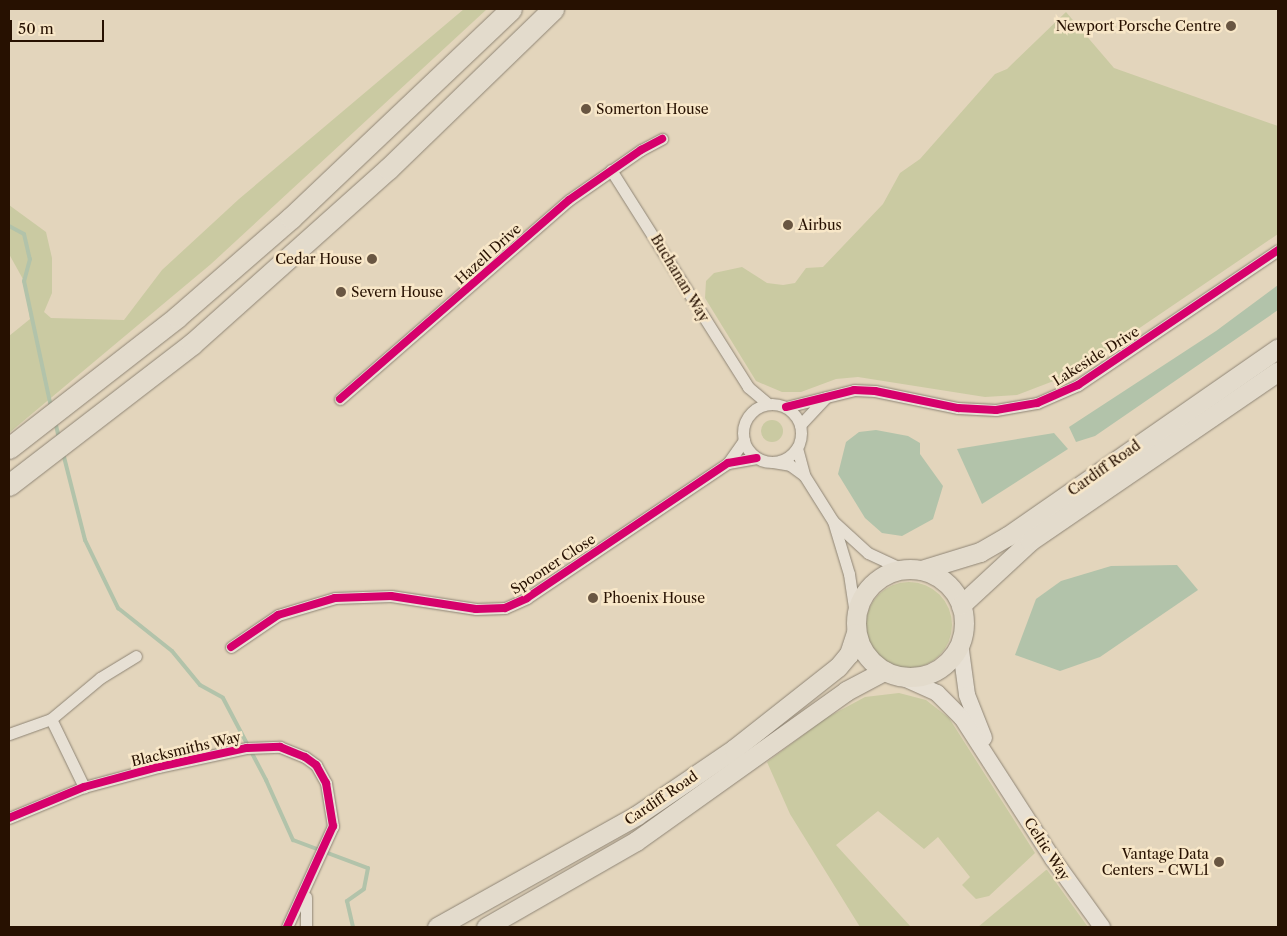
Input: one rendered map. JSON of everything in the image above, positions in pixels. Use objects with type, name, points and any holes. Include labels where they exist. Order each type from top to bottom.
[{"type":"highway","points":[[9,448],[177,317],[284,224],[511,9]]},
{"type":"highway","points":[[9,485],[192,344],[388,169],[552,9]]},
{"type":"main road","name":"Cardiff Road","points":[[437,927],[637,815],[734,749],[838,667],[849,654],[861,599],[874,582],[912,569],[980,552],[1008,536],[1278,348]]},
{"type":"main road","name":"Cardiff Road","points":[[486,927],[636,841],[846,691],[891,673],[926,674],[944,664],[960,643],[964,621],[961,605],[1030,541],[1278,371]]},
{"type":"main road","points":[[912,569],[937,576],[951,588],[961,605]]},
{"type":"main road","points":[[856,627],[864,652],[891,673]]},
{"type":"street","name":"Hazell Drive","points":[[340,398],[511,249],[611,170],[662,139]]},
{"type":"street","name":"Buchanan Way","points":[[611,170],[748,387],[768,404]]},
{"type":"street","name":"Lakeside Drive","points":[[786,407],[854,390],[874,391],[958,408],[980,410],[1017,409],[1037,404],[1078,385],[1278,250]]},
{"type":"street","points":[[748,387],[750,402],[745,422],[744,440],[757,458],[790,465],[804,475]]},
{"type":"street","points":[[828,396],[800,425],[797,448],[804,475],[833,521],[868,553],[912,569]]},
{"type":"street","points":[[745,422],[759,407],[768,404],[786,407],[800,425]]},
{"type":"street","name":"Spooner Close","points":[[230,647],[278,615],[335,598],[391,596],[476,610],[505,608],[527,598],[728,463],[744,440]]},
{"type":"street","points":[[773,462],[782,460],[797,448]]},
{"type":"street","name":"Spooner Close","points":[[728,463],[757,458]]},
{"type":"street","points":[[833,521],[849,574],[856,627]]},
{"type":"street","name":"Celtic Way","points":[[960,643],[967,695],[996,768]]},
{"type":"street","points":[[9,734],[51,719],[100,678],[136,656]]},
{"type":"street","name":"Celtic Way","points":[[891,673],[937,694],[962,718],[1053,859],[1102,927]]},
{"type":"street","points":[[51,719],[84,787]]},
{"type":"street","name":"Blacksmiths Way","points":[[9,818],[84,787],[228,752],[280,747],[316,765],[326,783],[334,826],[306,890],[287,927]]},
{"type":"street","name":"Blacksmiths Way","points":[[306,890],[306,927]]},
{"type":"shaded area","points":[[464,9],[487,9],[211,264],[9,433],[9,336],[30,319],[24,281],[9,254],[9,205],[46,232],[52,258],[52,293],[44,312],[51,318],[124,320],[162,270],[239,199]]},
{"type":"shaded area","points":[[1066,12],[1114,68],[1278,126],[1278,234],[1085,365],[1064,377],[1017,395],[985,397],[858,377],[836,379],[801,392],[782,392],[756,381],[705,298],[706,281],[714,273],[742,267],[767,283],[783,285],[795,283],[806,268],[823,267],[883,204],[900,173],[920,159],[995,74],[1007,69]]},
{"type":"shaded area","points":[[1278,285],[1278,310],[1095,436],[1076,442],[1069,427],[1216,331]]},
{"type":"shaded area","points":[[772,420],[780,423],[783,431],[780,439],[772,442],[764,439],[761,431],[764,423]]},
{"type":"shaded area","points":[[876,430],[908,436],[920,443],[920,454],[943,486],[933,519],[902,536],[882,533],[865,518],[838,474],[846,442],[859,432]]},
{"type":"shaded area","points":[[1054,433],[1068,449],[982,504],[957,449]]},
{"type":"shaded area","points":[[1177,565],[1198,590],[1100,657],[1060,671],[1015,655],[1036,599],[1061,581],[1111,566]]},
{"type":"shaded area","points":[[909,582],[925,586],[939,595],[948,609],[952,625],[948,641],[939,655],[925,664],[909,668],[893,664],[879,655],[870,641],[866,625],[870,609],[879,595],[893,586]]},
{"type":"shaded area","points":[[899,693],[926,700],[949,718],[1035,853],[989,896],[976,899],[962,885],[970,877],[938,837],[924,849],[878,811],[836,845],[911,927],[860,927],[790,814],[767,762],[826,718],[865,697]]},
{"type":"shaded area","points":[[1046,870],[1088,927],[978,927]]},
{"type":"waterway","points":[[9,226],[24,234],[30,259],[24,281],[51,407]]},
{"type":"waterway","points":[[55,421],[59,439]]},
{"type":"waterway","points":[[63,453],[85,540],[118,608],[172,651],[200,685],[223,698],[266,780],[293,840],[368,868],[364,889],[347,901],[353,927]]},
{"type":"cycle path","points":[[340,399],[569,200],[641,150],[662,139]]},
{"type":"cycle path","points":[[786,407],[854,390],[875,391],[958,408],[996,410],[1037,403],[1078,385],[1278,250]]},
{"type":"cycle path","points":[[231,647],[278,615],[335,598],[391,596],[476,609],[505,608],[527,598],[728,463],[757,458]]},
{"type":"cycle path","points":[[9,818],[84,787],[158,767],[247,748],[280,747],[305,757],[316,765],[326,783],[333,826],[287,927]]},
{"type":"place","name":"Newport Porsche Centre","points":[[1231,26]]},
{"type":"place","name":"Somerton House","points":[[586,109]]},
{"type":"place","name":"Airbus","points":[[788,225]]},
{"type":"place","name":"Cedar House","points":[[372,259]]},
{"type":"place","name":"Severn House","points":[[341,292]]},
{"type":"place","name":"Phoenix House","points":[[593,598]]},
{"type":"place","name":"Vantage Data Centers - CWL1","points":[[1219,862]]}]
